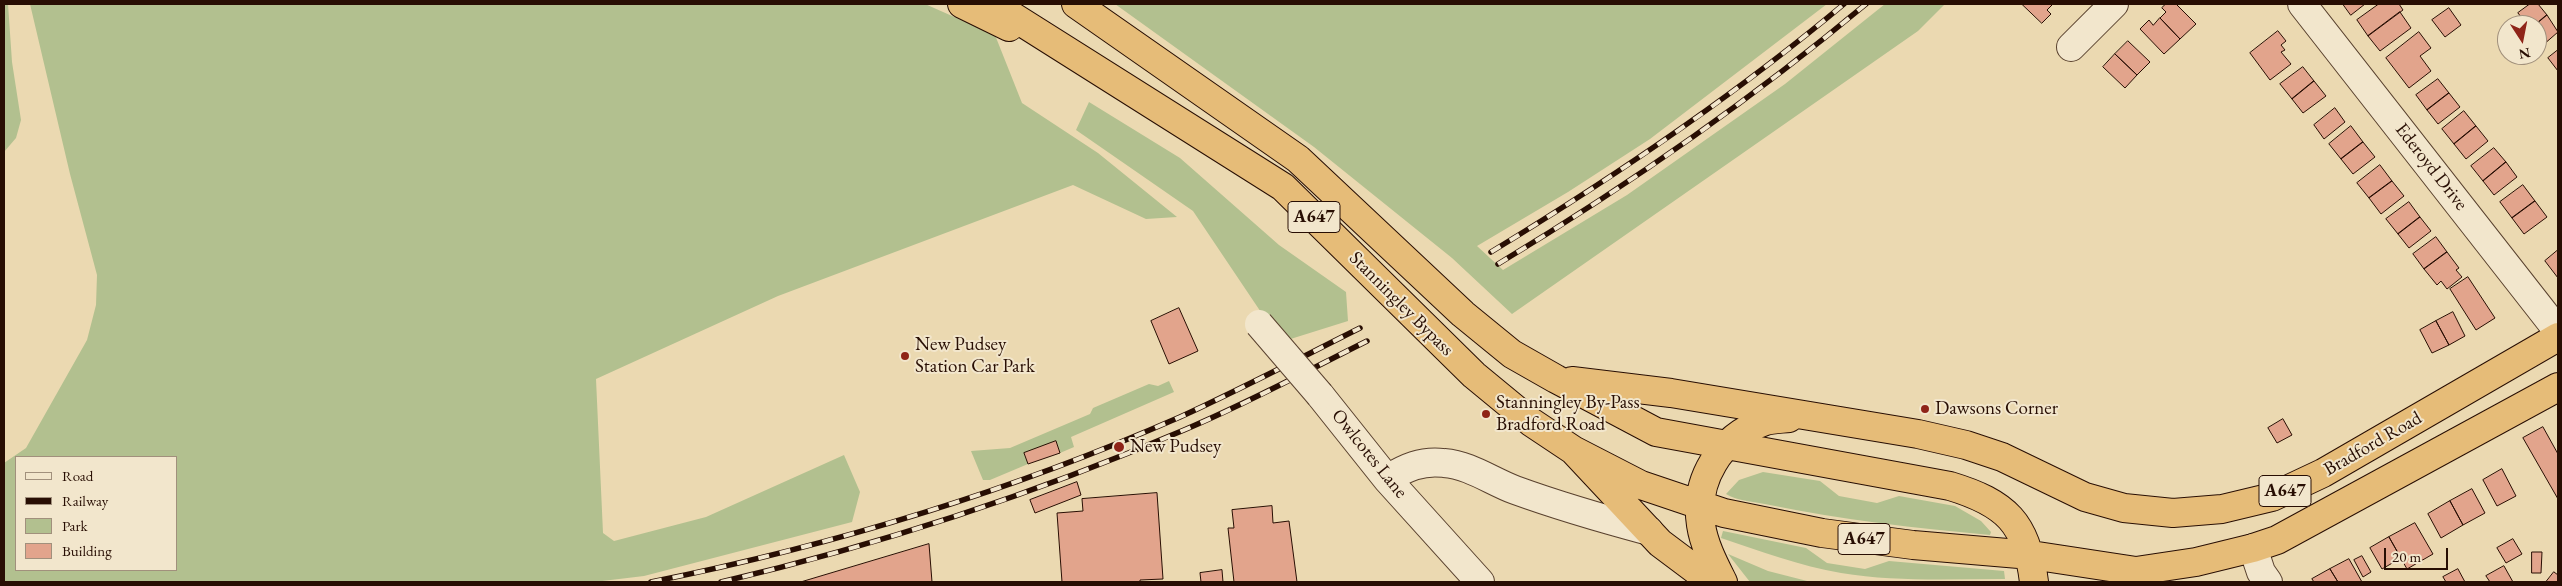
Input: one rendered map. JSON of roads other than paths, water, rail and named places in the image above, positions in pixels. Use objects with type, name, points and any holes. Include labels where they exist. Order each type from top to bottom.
[{"type":"highway","points":[[962,4],[1130,90]]},
{"type":"highway","name":"Stanningley Bypass","points":[[993,4],[1284,187],[1474,375],[1530,422],[1573,450],[1660,543],[1712,582]]},
{"type":"highway","name":"Stanningley Bypass","points":[[1076,4],[1298,159],[1463,314],[1512,354],[1656,432],[1950,486],[1972,492],[2010,516],[2024,537],[2031,555],[2034,582]]},
{"type":"highway","name":"Bradford Road","points":[[1800,416],[1918,434],[1966,445],[2002,457],[2085,496],[2124,508],[2173,513],[2222,509],[2272,497],[2323,473],[2558,337]]},
{"type":"highway","name":"A647","points":[[1556,378],[1671,393],[1800,416]]},
{"type":"highway","name":"Bradford Road","points":[[2130,578],[2253,548],[2301,528],[2558,387]]},
{"type":"highway","points":[[1723,582],[1706,546],[1701,526],[1700,505],[1708,471],[1722,450],[1742,432],[1764,422],[1800,416]]},
{"type":"highway","name":"A647","points":[[1573,450],[1641,485],[1724,513],[1822,533],[1913,545],[2031,555],[2130,578]]},
{"type":"street","points":[[2071,47],[2114,4]]},
{"type":"street","name":"Ederoyd Drive","points":[[2302,4],[2558,331]]},
{"type":"street","name":"Owlcotes Lane","points":[[1259,324],[1320,395],[1387,478],[1480,582]]},
{"type":"street","points":[[1387,478],[1404,469],[1424,462],[1444,463],[1467,468],[1512,489],[1578,512],[1649,531]]},
{"type":"street","points":[[2253,548],[2261,572],[2268,582]]},
{"type":"railway","points":[[1491,252],[1582,195],[1672,135],[1716,104],[1844,4]]},
{"type":"railway","points":[[1498,264],[1594,204],[1687,141],[1778,75],[1866,4]]},
{"type":"railway","points":[[651,582],[718,568],[853,533],[920,514],[1051,469],[1180,417],[1360,328]]},
{"type":"railway","points":[[721,582],[897,535],[1071,476],[1207,420],[1367,341]]},
{"type":"place","name":"New Pudsey Station Car Park","points":[[905,356]]},
{"type":"place","name":"Dawsons Corner","points":[[1925,409]]},
{"type":"place","name":"Stanningley By-Pass Bradford Road","points":[[1486,414]]},
{"type":"place","name":"New Pudsey","points":[[1119,447]]}]
